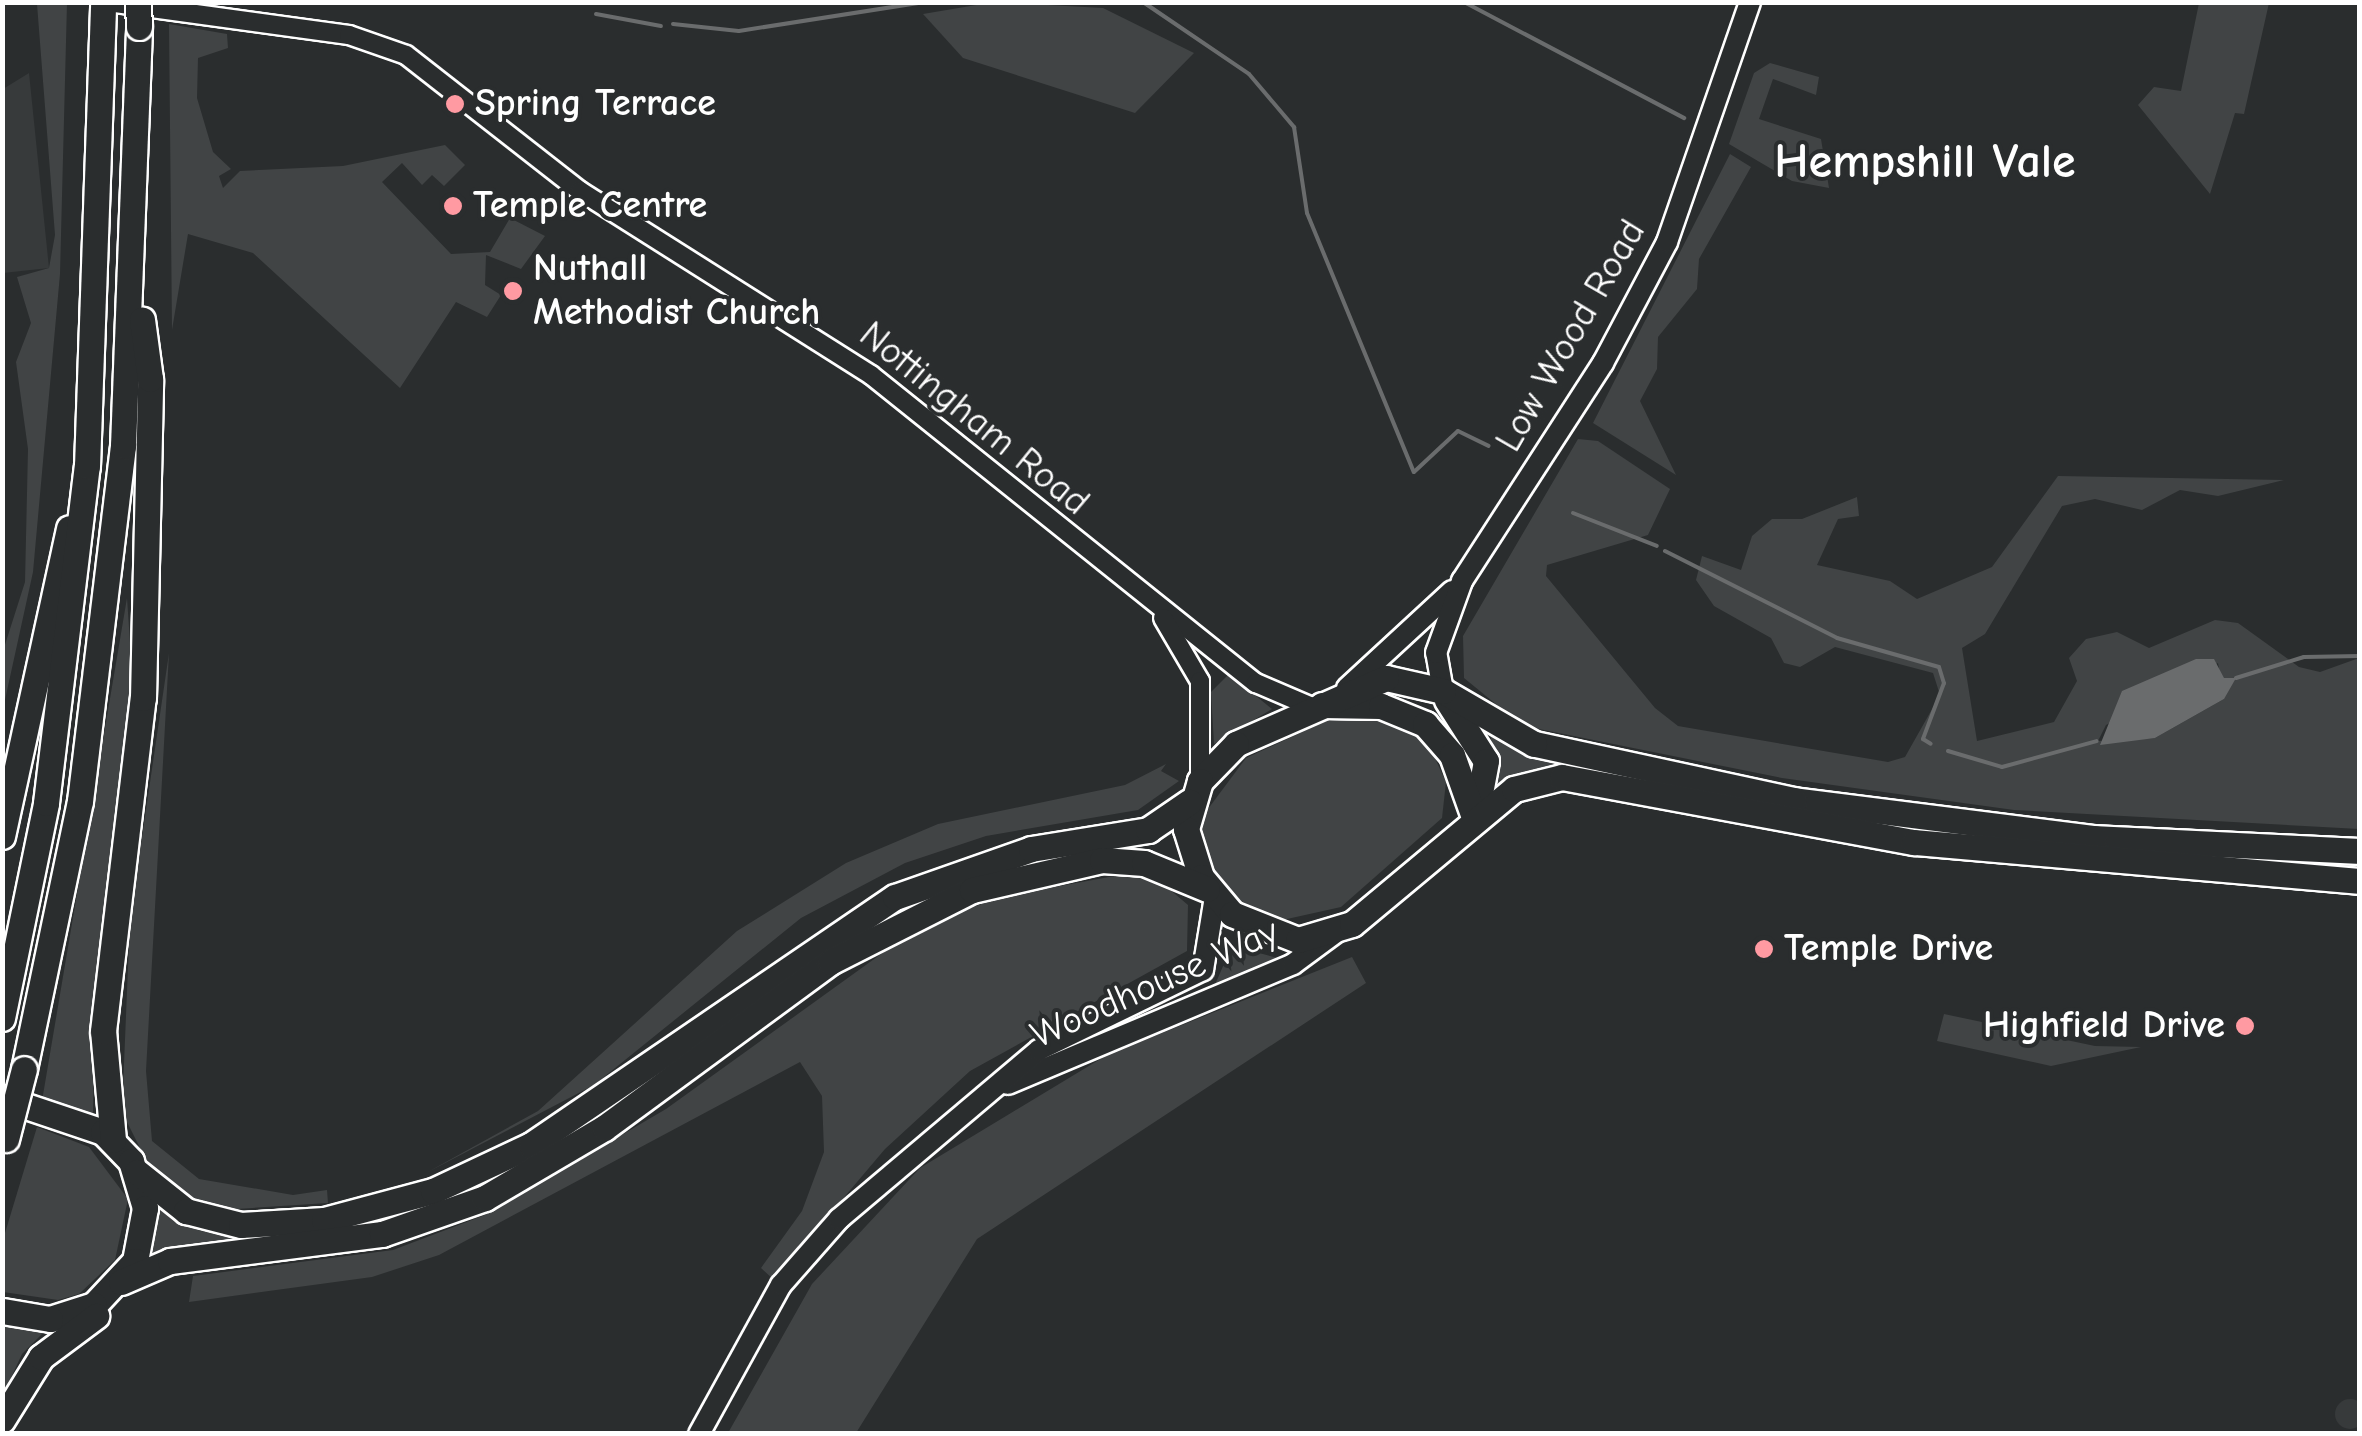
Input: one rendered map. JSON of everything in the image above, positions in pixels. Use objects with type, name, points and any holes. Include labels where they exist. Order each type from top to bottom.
[{"type":"highway","points":[[2,1018],[46,803],[87,466],[105,10]]},
{"type":"highway","points":[[4,1144],[24,1069],[80,801],[134,268],[138,15]]},
{"type":"highway","points":[[134,268],[150,379],[144,698],[103,1032],[113,1140],[136,1172],[186,1211],[241,1225],[324,1220],[432,1192],[530,1145],[895,896],[1031,849],[1148,830],[1194,792],[1236,744],[1347,688],[1386,678],[1443,691],[1534,744],[1794,800],[2094,838],[2360,850]]},
{"type":"highway","points":[[2,836],[87,466]]},
{"type":"highway","points":[[1443,691],[1486,761],[1475,820]]},
{"type":"highway","points":[[1315,706],[1381,706],[1414,718],[1438,737],[1475,820]]},
{"type":"highway","points":[[2,1419],[33,1352],[121,1282],[170,1260],[233,1256],[382,1234],[503,1190],[604,1128],[830,962],[972,890],[1121,860],[1212,894],[1248,926],[1283,939],[1335,933],[1522,786],[1562,777],[1914,842],[2360,881]]},
{"type":"highway","points":[[1452,840],[1460,782]]},
{"type":"highway","points":[[1194,792],[1186,838],[1212,894]]},
{"type":"highway","points":[[2,1098],[113,1140]]},
{"type":"highway","points":[[121,1282],[143,1238],[136,1172]]},
{"type":"highway","points":[[2,1419],[41,1356],[76,1328],[160,1279],[233,1256]]},
{"type":"highway","points":[[2,1310],[40,1320],[78,1314]]},
{"type":"main road","name":"Low Wood Road","points":[[1443,691],[1436,653],[1462,581],[1603,363],[1668,242],[1750,2]]},
{"type":"main road","name":"Nottingham Road","points":[[105,10],[349,35],[402,52],[580,191],[872,375],[1154,606],[1256,683],[1315,706]]},
{"type":"main road","points":[[1347,688],[1462,581]]},
{"type":"main road","name":"Nottingham Road","points":[[1154,606],[1200,681],[1194,792]]},
{"type":"main road","name":"Woodhouse Way","points":[[698,1434],[782,1285],[900,1160],[997,1088],[1040,1050],[1202,970],[1212,894]]},
{"type":"main road","name":"Woodhouse Way","points":[[997,1088],[1293,964],[1335,933]]},
{"type":"shaded area","points":[[994,2],[1103,8],[1194,53],[1135,113],[963,58],[923,14]]},
{"type":"shaded area","points":[[67,3],[60,274],[33,572],[3,709],[3,651],[25,582],[28,449],[16,362],[31,323],[17,277],[49,268],[55,235],[37,4]]},
{"type":"shaded area","points":[[2199,3],[2269,3],[2244,114],[2235,113],[2210,194],[2138,105],[2154,87],[2181,91]]},
{"type":"shaded area","points":[[169,24],[227,34],[228,48],[198,58],[197,98],[213,152],[231,169],[219,176],[223,188],[240,171],[343,166],[445,145],[465,165],[444,186],[432,175],[422,185],[402,163],[382,182],[451,254],[490,252],[510,218],[545,236],[521,269],[486,255],[485,285],[501,295],[487,317],[456,302],[400,388],[253,253],[188,234],[172,330]]},
{"type":"shaded area","points":[[1770,63],[1819,77],[1816,95],[1773,79],[1759,119],[1821,139],[1829,188],[1792,181],[1729,144],[1754,73]]},
{"type":"shaded area","points":[[29,73],[49,268],[3,273],[3,89]]},
{"type":"shaded area","points":[[1730,154],[1751,167],[1699,259],[1697,289],[1658,337],[1657,369],[1640,401],[1676,475],[1593,423]]},
{"type":"shaded area","points":[[1578,439],[1598,441],[1670,489],[1648,535],[1547,565],[1546,576],[1655,708],[1678,726],[1888,762],[1905,757],[1940,695],[1933,673],[1835,647],[1800,667],[1784,663],[1771,638],[1714,606],[1696,580],[1702,556],[1741,570],[1752,536],[1772,519],[1802,519],[1857,497],[1859,516],[1838,519],[1817,565],[1890,581],[1917,599],[1992,567],[2058,476],[2284,480],[2218,496],[2180,490],[2142,510],[2095,499],[2062,506],[1985,634],[1962,648],[1977,741],[2054,722],[2077,681],[2069,658],[2086,639],[2117,632],[2149,648],[2215,620],[2238,623],[2299,667],[2320,672],[2359,658],[2359,829],[2014,810],[1782,778],[1539,729],[1508,714],[1464,678],[1463,636]],"holes":[[[2218,663],[2224,699],[2155,738],[2098,741],[2106,725]]]},
{"type":"shaded area","points":[[127,598],[133,686],[95,981],[93,1118],[42,1101]]},
{"type":"shaded area","points":[[169,653],[146,1071],[152,1141],[199,1179],[293,1195],[327,1190],[328,1203],[206,1211],[149,1166],[122,1112],[130,919]]},
{"type":"shaded area","points":[[2196,659],[2214,659],[2224,678],[2236,678],[2224,699],[2155,738],[2100,745],[2122,691]]},
{"type":"shaded area","points":[[1229,674],[1272,709],[1214,744],[1211,692]]},
{"type":"shaded area","points":[[1341,714],[1379,716],[1428,743],[1446,782],[1442,818],[1341,907],[1278,921],[1230,896],[1204,855],[1199,821],[1246,758]]},
{"type":"shaded area","points":[[1490,732],[1730,796],[2359,859],[2359,875],[1925,837],[1559,766],[1498,787]]},
{"type":"shaded area","points":[[1166,764],[1161,771],[1179,781],[1138,810],[986,836],[905,863],[801,918],[594,1085],[426,1173],[538,1111],[737,931],[846,863],[938,824],[1125,785]]},
{"type":"shaded area","points":[[1131,873],[1155,877],[1188,905],[1187,951],[970,1071],[885,1149],[774,1280],[761,1268],[802,1211],[824,1152],[822,1096],[800,1062],[439,1255],[372,1277],[189,1302],[193,1276],[393,1250],[485,1215],[666,1109],[913,931],[999,897]]},
{"type":"shaded area","points":[[1233,943],[1252,951],[1281,959],[1214,987]]},
{"type":"shaded area","points":[[1352,957],[1366,983],[977,1239],[856,1433],[728,1433],[812,1284],[920,1168],[1107,1055]]},
{"type":"shaded area","points":[[755,998],[577,1136],[459,1202],[319,1240],[180,1246],[141,1258],[149,1202],[200,1231],[255,1237],[355,1225],[449,1198],[553,1144]]},
{"type":"shaded area","points":[[1944,1014],[2095,1046],[2141,1047],[2051,1066],[1937,1041]]},
{"type":"shaded area","points":[[37,1127],[89,1147],[128,1199],[115,1260],[79,1294],[58,1300],[3,1292],[2,1243]]},
{"type":"shaded area","points":[[3,1316],[51,1325],[22,1354],[3,1395]]},
{"type":"shaded area","points":[[2350,1399],[2361,1403],[2365,1414],[2361,1425],[2350,1429],[2339,1425],[2335,1414],[2339,1403]]},
{"type":"waterway","points":[[673,24],[739,31],[925,2]]},
{"type":"waterway","points":[[1143,2],[1249,74],[1294,127],[1307,213],[1414,472],[1458,431],[1489,446]]},
{"type":"waterway","points":[[1464,2],[1684,118]]},
{"type":"waterway","points":[[596,14],[661,26]]},
{"type":"waterway","points":[[1573,513],[1657,546]]},
{"type":"waterway","points":[[1665,551],[1837,638],[1939,667],[1944,683],[1923,739],[1931,744]]},
{"type":"waterway","points":[[2236,678],[2304,657],[2360,656]]},
{"type":"waterway","points":[[1948,751],[2002,767],[2097,741]]},
{"type":"place","name":"Spring Terrace","points":[[455,104]]},
{"type":"place","name":"Temple Centre","points":[[453,206]]},
{"type":"place","name":"Nuthall Methodist Church","points":[[513,291]]},
{"type":"place","name":"Temple Drive","points":[[1764,949]]},
{"type":"place","name":"Highfield Drive","points":[[2245,1026]]},
{"type":"district","name":"Hempshill Vale","points":[[1925,162]]}]
